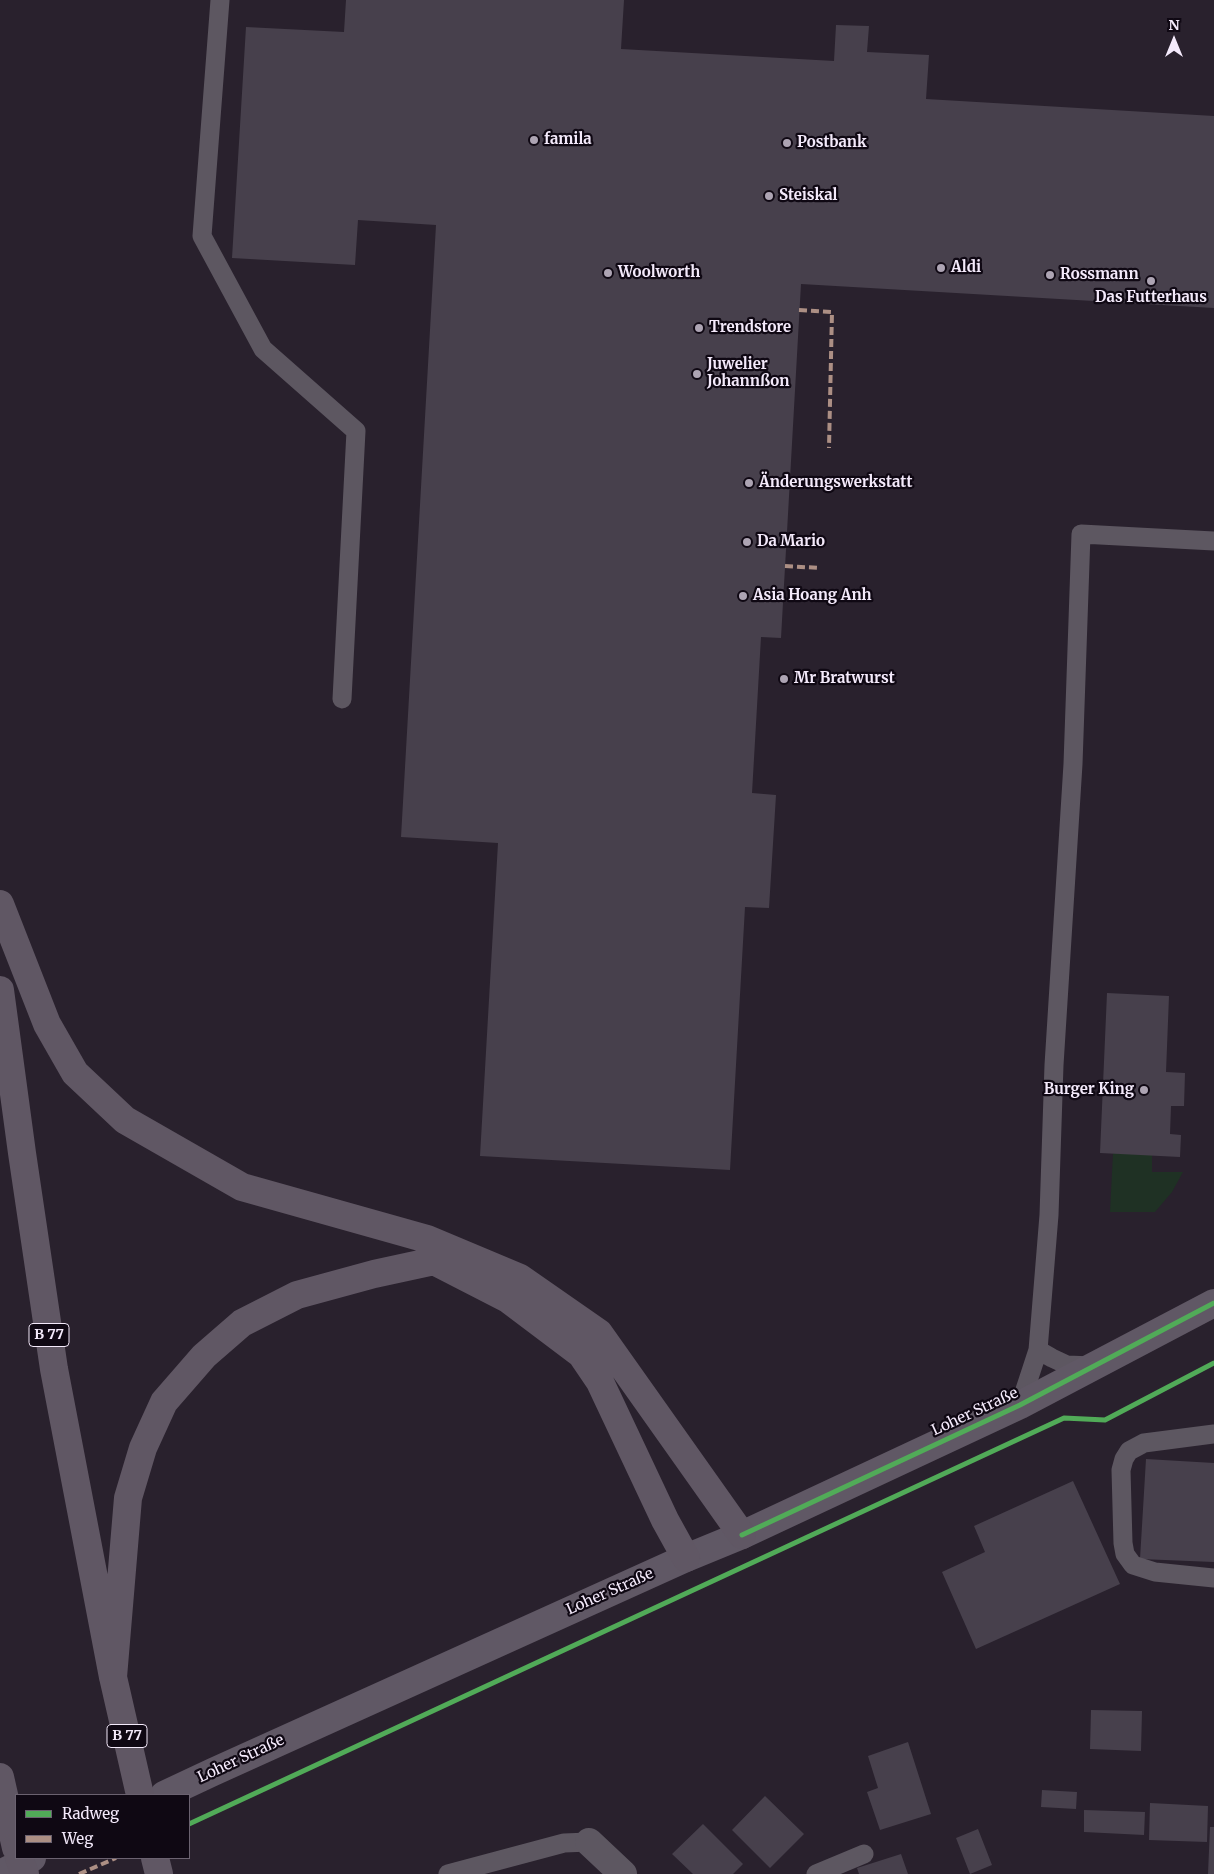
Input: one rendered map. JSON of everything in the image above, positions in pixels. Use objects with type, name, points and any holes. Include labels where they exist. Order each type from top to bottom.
[{"type":"main road","points":[[0,904],[47,1024],[75,1073],[125,1120],[242,1187],[427,1239],[520,1278],[599,1332],[742,1535]]},
{"type":"main road","name":"B 77","points":[[0,990],[23,1163],[54,1369],[113,1677],[140,1794]]},
{"type":"main road","points":[[113,1677],[128,1498],[144,1448],[164,1402],[204,1356],[242,1323],[297,1294],[434,1261],[508,1298],[581,1354],[600,1382],[664,1520],[686,1558]]},
{"type":"main road","name":"Loher Straße","points":[[166,1794],[686,1558],[742,1535],[1020,1405],[1214,1303]]},
{"type":"main road","points":[[0,1776],[15,1844]]},
{"type":"main road","points":[[155,1859],[159,1874]]},
{"type":"street","points":[[589,1842],[623,1874]]},
{"type":"lane","points":[[220,0],[202,236],[263,349],[356,431],[342,699]]},
{"type":"lane","points":[[1020,1405],[1038,1350],[1048,1215],[1055,1056],[1073,764],[1082,534],[1214,541]]},
{"type":"lane","points":[[1038,1350],[1067,1364],[1094,1366]]},
{"type":"lane","points":[[1214,1434],[1144,1443],[1129,1451],[1124,1459],[1121,1470],[1123,1543],[1125,1554],[1133,1565],[1155,1572],[1214,1578]]},
{"type":"lane","points":[[448,1874],[564,1843],[589,1842]]},
{"type":"lane","points":[[816,1874],[864,1854]]},
{"type":"green space","points":[[1113,1153],[1152,1155],[1152,1172],[1183,1172],[1172,1192],[1155,1212],[1110,1212]]},
{"type":"building","points":[[346,0],[624,0],[621,49],[834,61],[836,25],[869,26],[867,52],[929,55],[926,99],[1214,116],[1214,308],[801,284],[781,638],[761,637],[752,793],[776,795],[769,908],[745,907],[730,1170],[480,1156],[498,843],[401,837],[436,225],[358,220],[355,265],[232,258],[246,27],[344,32]]},
{"type":"building","name":"Burger King","points":[[1107,993],[1169,996],[1166,1072],[1185,1073],[1184,1106],[1171,1106],[1170,1134],[1181,1135],[1180,1157],[1100,1153]]},
{"type":"building","points":[[1146,1459],[1214,1463],[1214,1562],[1140,1559]]},
{"type":"building","points":[[1073,1481],[1120,1584],[976,1649],[942,1572],[985,1552],[974,1526]]},
{"type":"building","points":[[1091,1710],[1142,1711],[1141,1751],[1090,1749]]},
{"type":"building","points":[[908,1742],[931,1814],[880,1830],[867,1792],[878,1788],[868,1756]]},
{"type":"building","points":[[1042,1790],[1077,1792],[1076,1809],[1041,1807]]},
{"type":"building","points":[[765,1796],[804,1834],[770,1868],[732,1830]]},
{"type":"building","points":[[1150,1803],[1208,1806],[1207,1842],[1149,1840]]},
{"type":"building","points":[[1084,1810],[1145,1812],[1144,1835],[1084,1832]]},
{"type":"building","points":[[703,1824],[743,1864],[733,1874],[693,1874],[672,1854]]},
{"type":"building","points":[[1210,1827],[1214,1827],[1214,1874],[1208,1874]]},
{"type":"building","points":[[978,1829],[992,1865],[970,1874],[956,1838]]},
{"type":"building","points":[[901,1854],[908,1874],[859,1874],[857,1868]]},
{"type":"marked path","points":[[799,310],[832,312],[829,448]]},
{"type":"marked path","points":[[785,566],[820,568]]},
{"type":"marked path","points":[[79,1874],[114,1859]]},
{"type":"cycle path","points":[[742,1535],[1020,1405],[1214,1303]]},
{"type":"cycle path","points":[[190,1824],[1064,1418],[1105,1420],[1214,1363]]},
{"type":"place","name":"famila","points":[[534,140]]},
{"type":"place","name":"Postbank","points":[[787,143]]},
{"type":"place","name":"Steiskal","points":[[769,196]]},
{"type":"place","name":"Aldi","points":[[941,268]]},
{"type":"place","name":"Woolworth","points":[[608,273]]},
{"type":"place","name":"Rossmann","points":[[1050,275]]},
{"type":"place","name":"Das Futterhaus","points":[[1151,281]]},
{"type":"place","name":"Trendstore","points":[[699,328]]},
{"type":"place","name":"Juwelier Johannßon","points":[[697,374]]},
{"type":"place","name":"Änderungswerkstatt","points":[[749,483]]},
{"type":"place","name":"Da Mario","points":[[747,542]]},
{"type":"place","name":"Asia Hoang Anh","points":[[743,596]]},
{"type":"place","name":"Mr Bratwurst","points":[[784,679]]},
{"type":"place","name":"Burger King","points":[[1144,1090]]}]
